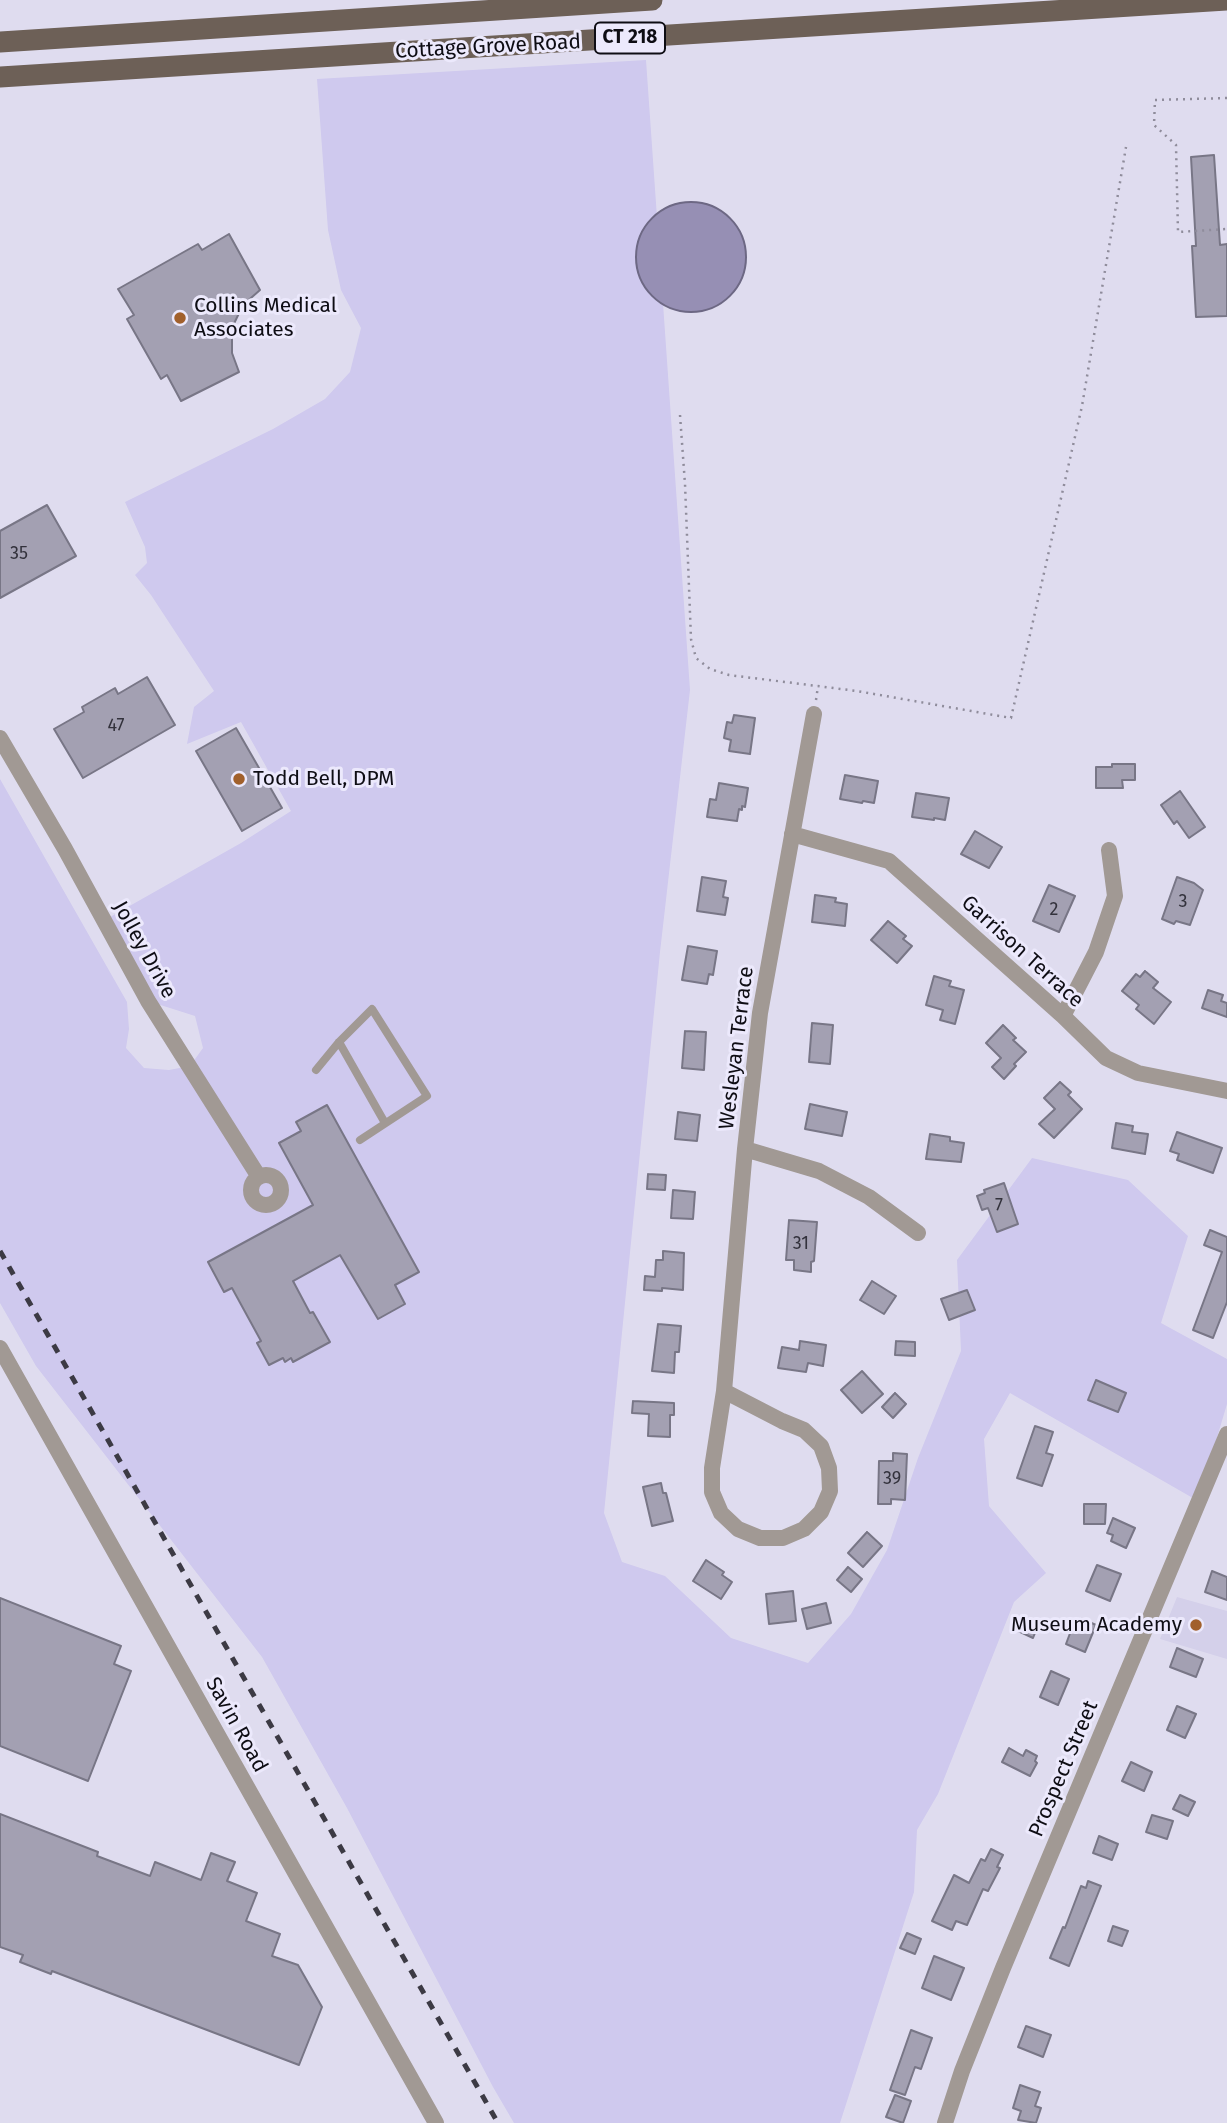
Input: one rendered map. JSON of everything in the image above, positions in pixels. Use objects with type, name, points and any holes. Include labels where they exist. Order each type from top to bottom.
[{"type":"main road","name":"Cottage Grove Road","points":[[0,42],[294,23],[528,4],[652,0]]},
{"type":"main road","name":"Cottage Grove Road","points":[[0,78],[1133,3],[1227,1]]},
{"type":"main road","points":[[294,23],[296,58]]},
{"type":"street","name":"Wesleyan Terrace","points":[[724,1391],[804,1430],[821,1446],[830,1468],[830,1491],[821,1512],[804,1529],[783,1538],[760,1538],[738,1529],[722,1513],[712,1492],[712,1468],[724,1391],[760,1013],[814,714]]},
{"type":"street","name":"Jolley Drive","points":[[0,738],[65,849],[148,1001],[260,1177]]},
{"type":"street","name":"Garrison Terrace","points":[[792,834],[889,861],[1107,1058],[1138,1073],[1227,1091]]},
{"type":"street","points":[[1063,1016],[1096,952],[1115,896],[1109,850]]},
{"type":"street","points":[[746,1149],[819,1171],[869,1197],[918,1233]]},
{"type":"street","name":"Savin Road","points":[[0,1348],[6,1369],[436,2123]]},
{"type":"street","name":"Prospect Street","points":[[945,2123],[962,2071],[1003,1968],[1227,1434]]},
{"type":"lane","points":[[316,1070],[372,1009],[427,1096],[360,1140]]},
{"type":"lane","points":[[339,1042],[385,1123]]},
{"type":"path","points":[[1227,98],[1155,100],[1154,125],[1176,145],[1178,232],[1227,229]]},
{"type":"path","points":[[680,415],[691,639],[696,658],[710,669],[729,675],[857,691],[1011,718],[1082,406],[1126,147]]},
{"type":"shaded area","points":[[646,60],[690,690],[660,952],[604,1513],[622,1562],[665,1576],[731,1638],[808,1663],[851,1614],[887,1550],[918,1458],[961,1351],[957,1260],[1032,1158],[1128,1180],[1188,1236],[1161,1323],[1227,1359],[1227,1404],[1198,1501],[1010,1393],[984,1439],[989,1506],[1046,1573],[1014,1602],[938,1794],[917,1830],[914,1892],[840,2123],[514,2123],[347,1808],[262,1657],[36,1366],[0,1303],[0,779],[127,1002],[129,1029],[126,1048],[144,1068],[169,1070],[190,1066],[203,1048],[195,1016],[148,1001],[103,921],[241,843],[291,811],[241,722],[187,744],[194,707],[214,691],[135,575],[147,563],[145,547],[125,502],[273,429],[325,399],[350,372],[361,328],[341,290],[328,230],[317,79]]},
{"type":"shaded area","points":[[691,202],[712,206],[730,218],[742,236],[746,257],[742,278],[730,296],[712,308],[691,312],[670,308],[652,296],[640,278],[636,257],[640,236],[652,218],[670,206]]},
{"type":"shaded area","name":"Museum Academy","points":[[1177,1597],[1227,1611],[1227,1659],[1160,1639]]},
{"type":"building","points":[[1214,155],[1220,245],[1227,244],[1227,316],[1196,317],[1192,246],[1196,246],[1191,157]]},
{"type":"building","name":"Collins Medical Associates","points":[[229,234],[260,290],[243,305],[228,336],[232,338],[232,353],[239,372],[181,401],[167,375],[161,379],[127,319],[134,315],[118,289],[198,244],[202,250]]},
{"type":"building","points":[[47,505],[76,556],[0,598],[0,531]]},
{"type":"building","points":[[147,677],[175,725],[83,778],[54,729],[84,712],[82,707],[115,688],[118,694]]},
{"type":"building","points":[[734,715],[755,718],[750,754],[729,751],[731,740],[724,738],[727,722],[732,723]]},
{"type":"building","name":"Todd Bell, DPM","points":[[236,728],[282,808],[242,831],[196,751]]},
{"type":"building","points":[[1112,764],[1135,764],[1135,780],[1122,780],[1123,788],[1096,788],[1096,767],[1112,767]]},
{"type":"building","points":[[845,775],[878,781],[874,803],[840,799]]},
{"type":"building","points":[[719,783],[748,788],[745,807],[739,809],[737,821],[707,817],[710,799],[716,800]]},
{"type":"building","points":[[1180,791],[1205,827],[1189,838],[1177,821],[1174,824],[1161,805]]},
{"type":"building","points":[[916,793],[949,798],[945,820],[912,817]]},
{"type":"building","points":[[975,831],[1002,847],[989,868],[961,854]]},
{"type":"building","points":[[702,877],[726,881],[723,897],[728,898],[725,915],[697,911]]},
{"type":"building","points":[[1177,877],[1194,883],[1203,890],[1190,925],[1176,921],[1174,924],[1162,919]]},
{"type":"building","points":[[1049,885],[1075,896],[1059,932],[1033,921]]},
{"type":"building","points":[[815,895],[836,898],[835,902],[847,904],[845,926],[812,922]]},
{"type":"building","points":[[888,921],[906,936],[903,939],[912,946],[897,963],[871,940]]},
{"type":"building","points":[[688,946],[717,951],[713,975],[709,974],[707,984],[682,980]]},
{"type":"building","points":[[1145,971],[1158,982],[1153,988],[1171,1002],[1154,1024],[1136,1009],[1139,1005],[1122,991],[1136,974],[1140,977]]},
{"type":"building","points":[[934,976],[951,981],[949,986],[964,990],[955,1024],[940,1020],[943,1010],[926,1005]]},
{"type":"building","points":[[1208,990],[1223,995],[1221,1001],[1227,1003],[1227,1017],[1202,1008]]},
{"type":"building","points":[[812,1023],[833,1025],[830,1064],[809,1062]]},
{"type":"building","points":[[1003,1025],[1016,1038],[1013,1040],[1026,1052],[1004,1079],[992,1067],[1001,1058],[986,1043]]},
{"type":"building","points":[[685,1031],[706,1032],[704,1070],[682,1068]]},
{"type":"building","points":[[1060,1082],[1071,1092],[1068,1095],[1082,1109],[1054,1138],[1039,1124],[1055,1109],[1044,1098]]},
{"type":"building","points":[[810,1104],[847,1112],[842,1136],[805,1129]]},
{"type":"building","points":[[327,1105],[419,1272],[395,1285],[405,1304],[378,1319],[340,1255],[293,1281],[330,1342],[293,1362],[291,1358],[285,1362],[283,1358],[269,1365],[257,1343],[261,1341],[232,1288],[224,1292],[208,1262],[313,1205],[279,1143],[301,1131],[296,1122]]},
{"type":"building","points":[[678,1112],[700,1115],[697,1141],[675,1139]]},
{"type":"building","points":[[1116,1123],[1133,1126],[1132,1132],[1148,1134],[1145,1154],[1112,1148]]},
{"type":"building","points":[[1177,1132],[1222,1148],[1213,1173],[1177,1160],[1179,1154],[1170,1151]]},
{"type":"building","points":[[930,1134],[950,1137],[950,1141],[964,1143],[961,1162],[926,1159]]},
{"type":"building","points":[[648,1174],[666,1175],[665,1190],[647,1189]]},
{"type":"building","points":[[1004,1183],[1018,1224],[997,1232],[988,1208],[982,1210],[977,1196],[985,1193],[984,1190]]},
{"type":"building","points":[[673,1190],[695,1192],[693,1219],[671,1218]]},
{"type":"building","points":[[789,1220],[817,1222],[811,1272],[794,1270],[794,1260],[786,1260]]},
{"type":"building","points":[[1210,1230],[1227,1237],[1227,1302],[1213,1338],[1193,1330],[1222,1252],[1204,1245]]},
{"type":"building","points":[[663,1251],[684,1253],[683,1290],[644,1290],[645,1276],[655,1277],[656,1260],[663,1260]]},
{"type":"building","points":[[872,1281],[896,1296],[884,1314],[860,1300]]},
{"type":"building","points":[[967,1290],[975,1310],[949,1320],[941,1299]]},
{"type":"building","points":[[658,1324],[681,1326],[679,1352],[675,1352],[674,1373],[652,1371]]},
{"type":"building","points":[[800,1341],[826,1345],[823,1366],[808,1363],[806,1372],[778,1368],[782,1347],[799,1350]]},
{"type":"building","points":[[896,1341],[915,1342],[915,1356],[895,1355]]},
{"type":"building","points":[[862,1371],[883,1394],[862,1413],[841,1390]]},
{"type":"building","points":[[1096,1380],[1126,1393],[1118,1412],[1088,1400]]},
{"type":"building","points":[[895,1393],[906,1404],[893,1418],[882,1407]]},
{"type":"building","points":[[633,1401],[674,1403],[674,1415],[670,1415],[670,1437],[648,1436],[649,1414],[632,1413]]},
{"type":"building","points":[[1035,1426],[1053,1432],[1046,1453],[1053,1455],[1042,1486],[1017,1478]]},
{"type":"building","points":[[893,1453],[907,1454],[905,1500],[891,1499],[891,1504],[878,1504],[879,1461],[893,1461]]},
{"type":"building","points":[[661,1483],[673,1521],[652,1526],[643,1487]]},
{"type":"building","points":[[1084,1504],[1106,1504],[1105,1524],[1084,1524]]},
{"type":"building","points":[[1113,1518],[1135,1528],[1126,1548],[1111,1541],[1113,1535],[1107,1533]]},
{"type":"building","points":[[867,1532],[882,1546],[863,1567],[848,1553]]},
{"type":"building","points":[[706,1560],[724,1572],[722,1575],[732,1582],[721,1599],[693,1581]]},
{"type":"building","points":[[1097,1565],[1121,1574],[1110,1601],[1086,1591]]},
{"type":"building","points":[[848,1567],[862,1579],[851,1592],[837,1580]]},
{"type":"building","points":[[1212,1571],[1227,1577],[1227,1600],[1205,1592]]},
{"type":"building","points":[[793,1591],[796,1621],[769,1624],[766,1594]]},
{"type":"building","points":[[0,1598],[121,1646],[114,1664],[131,1671],[88,1781],[0,1746]]},
{"type":"building","points":[[826,1603],[831,1623],[807,1629],[802,1609]]},
{"type":"building","points":[[1022,1616],[1039,1623],[1033,1638],[1016,1630]]},
{"type":"building","points":[[1080,1618],[1096,1625],[1085,1652],[1066,1644],[1072,1628],[1075,1629]]},
{"type":"building","points":[[1177,1648],[1203,1659],[1196,1677],[1170,1667]]},
{"type":"building","points":[[1051,1671],[1069,1679],[1058,1705],[1040,1697]]},
{"type":"building","points":[[1177,1706],[1196,1714],[1185,1738],[1167,1730]]},
{"type":"building","points":[[1009,1748],[1023,1756],[1026,1750],[1037,1756],[1037,1763],[1030,1776],[1002,1762]]},
{"type":"building","points":[[1131,1762],[1152,1772],[1144,1791],[1122,1781]]},
{"type":"building","points":[[1180,1795],[1195,1802],[1188,1816],[1173,1809]]},
{"type":"building","points":[[0,1814],[98,1852],[97,1856],[150,1876],[155,1862],[201,1880],[211,1853],[235,1862],[227,1881],[257,1893],[246,1921],[280,1934],[272,1956],[298,1965],[322,2007],[299,2065],[52,1971],[51,1974],[20,1962],[23,1955],[0,1947]]},
{"type":"building","points":[[1152,1815],[1173,1821],[1167,1839],[1146,1832]]},
{"type":"building","points":[[1099,1836],[1118,1844],[1112,1860],[1093,1853]]},
{"type":"building","points":[[991,1849],[1003,1855],[997,1867],[1000,1868],[988,1891],[983,1889],[967,1925],[956,1921],[952,1930],[932,1921],[954,1875],[969,1883],[981,1859],[985,1861]]},
{"type":"building","points":[[1088,1881],[1101,1886],[1069,1966],[1050,1958],[1081,1886],[1086,1888]]},
{"type":"building","points":[[1113,1926],[1128,1931],[1122,1946],[1108,1941]]},
{"type":"building","points":[[907,1933],[921,1939],[915,1954],[900,1948]]},
{"type":"building","points":[[934,1956],[964,1968],[951,2000],[922,1988]]},
{"type":"building","points":[[1026,2026],[1051,2035],[1043,2057],[1018,2047]]},
{"type":"building","points":[[911,2030],[932,2038],[921,2069],[915,2067],[905,2095],[890,2090]]},
{"type":"building","points":[[1020,2085],[1040,2092],[1035,2106],[1041,2108],[1036,2123],[1018,2120],[1021,2111],[1013,2108]]},
{"type":"building","points":[[895,2095],[911,2101],[903,2123],[886,2117]]},
{"type":"railway","points":[[0,1251],[498,2123]]},
{"type":"place","name":"Collins Medical Associates","points":[[180,318]]},
{"type":"place","name":"Todd Bell, DPM","points":[[239,779]]},
{"type":"place","name":"Museum Academy","points":[[1196,1625]]}]
